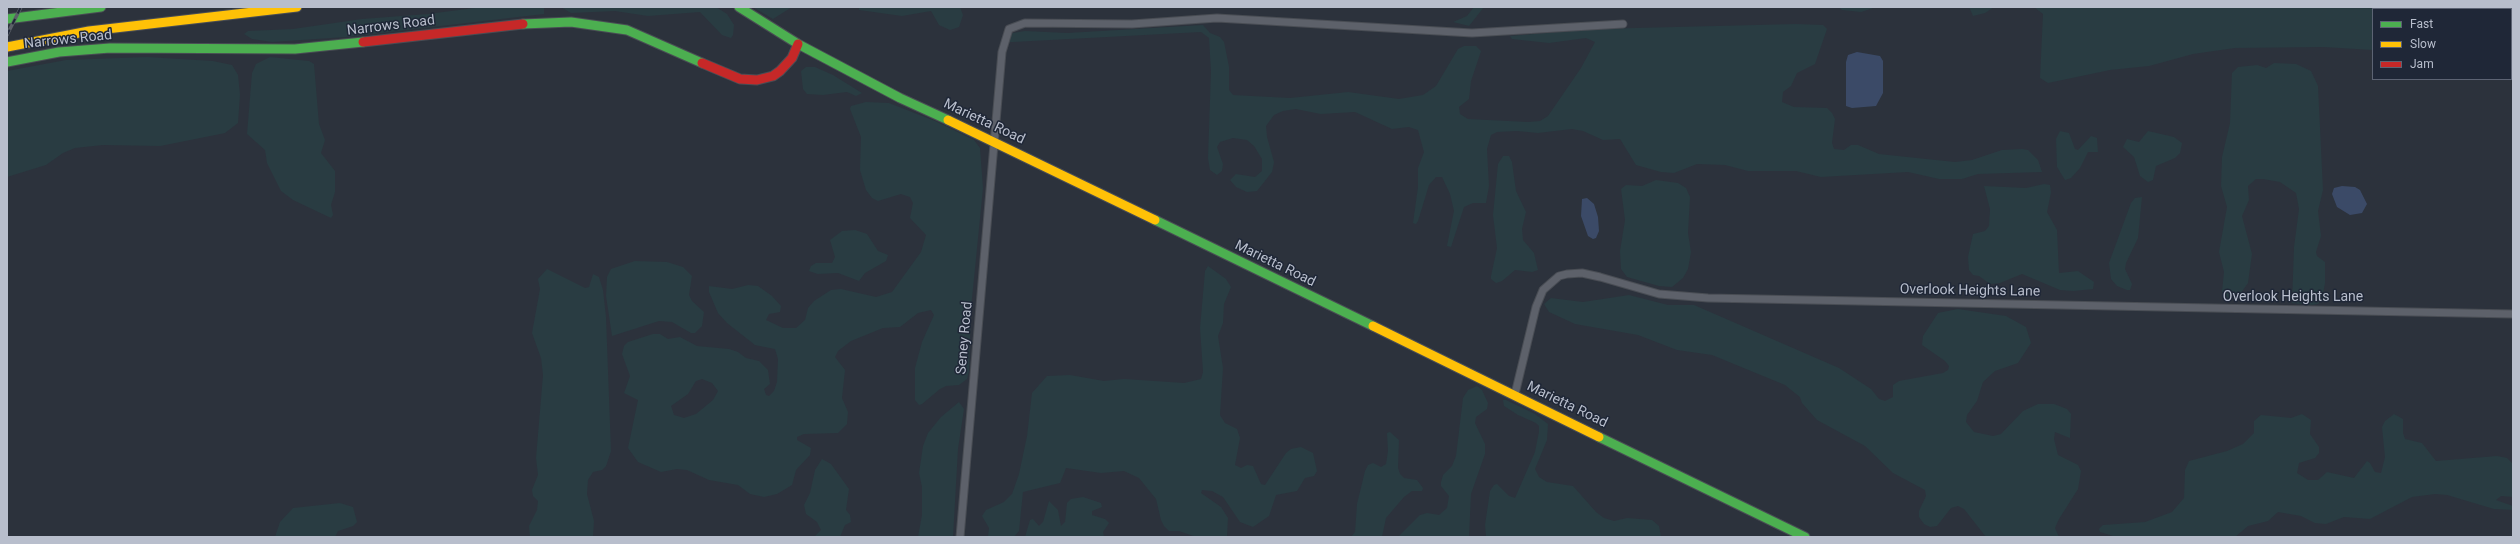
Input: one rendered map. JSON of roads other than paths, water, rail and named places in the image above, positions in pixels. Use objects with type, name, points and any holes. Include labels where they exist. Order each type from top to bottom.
[{"type":"main road","points":[[7,18],[101,7]]},
{"type":"main road","points":[[7,47],[90,31],[297,7]]},
{"type":"main road","name":"Marietta Road","points":[[739,7],[798,44],[900,98],[995,142],[1167,227],[1515,394],[1804,537]]},
{"type":"main road","name":"Narrows Road","points":[[7,62],[59,52],[110,48],[303,49],[534,23],[571,22],[627,30],[646,36],[728,75],[740,79],[758,80],[774,76],[780,71],[792,58],[798,44]]},
{"type":"street","name":"Seney Road","points":[[960,537],[1004,38],[1009,29],[1018,24],[1132,24],[1218,18],[1488,34],[1517,29],[1623,24]]},
{"type":"street","name":"Overlook Heights Lane","points":[[1515,394],[1536,307],[1543,290],[1558,276],[1567,274],[1582,273],[1659,294],[1708,298],[2513,314]]},
{"type":"water","points":[[1857,52],[1880,56],[1883,61],[1883,93],[1876,106],[1852,108],[1846,106],[1846,62],[1848,55]]},
{"type":"water","points":[[2342,186],[2355,187],[2360,190],[2367,204],[2362,213],[2350,215],[2337,207],[2332,194],[2334,188]]},
{"type":"water","points":[[1587,198],[1594,204],[1598,217],[1599,231],[1596,238],[1593,239],[1588,236],[1581,216],[1582,199]]},
{"type":"railway","points":[[7,35],[21,7]]}]
